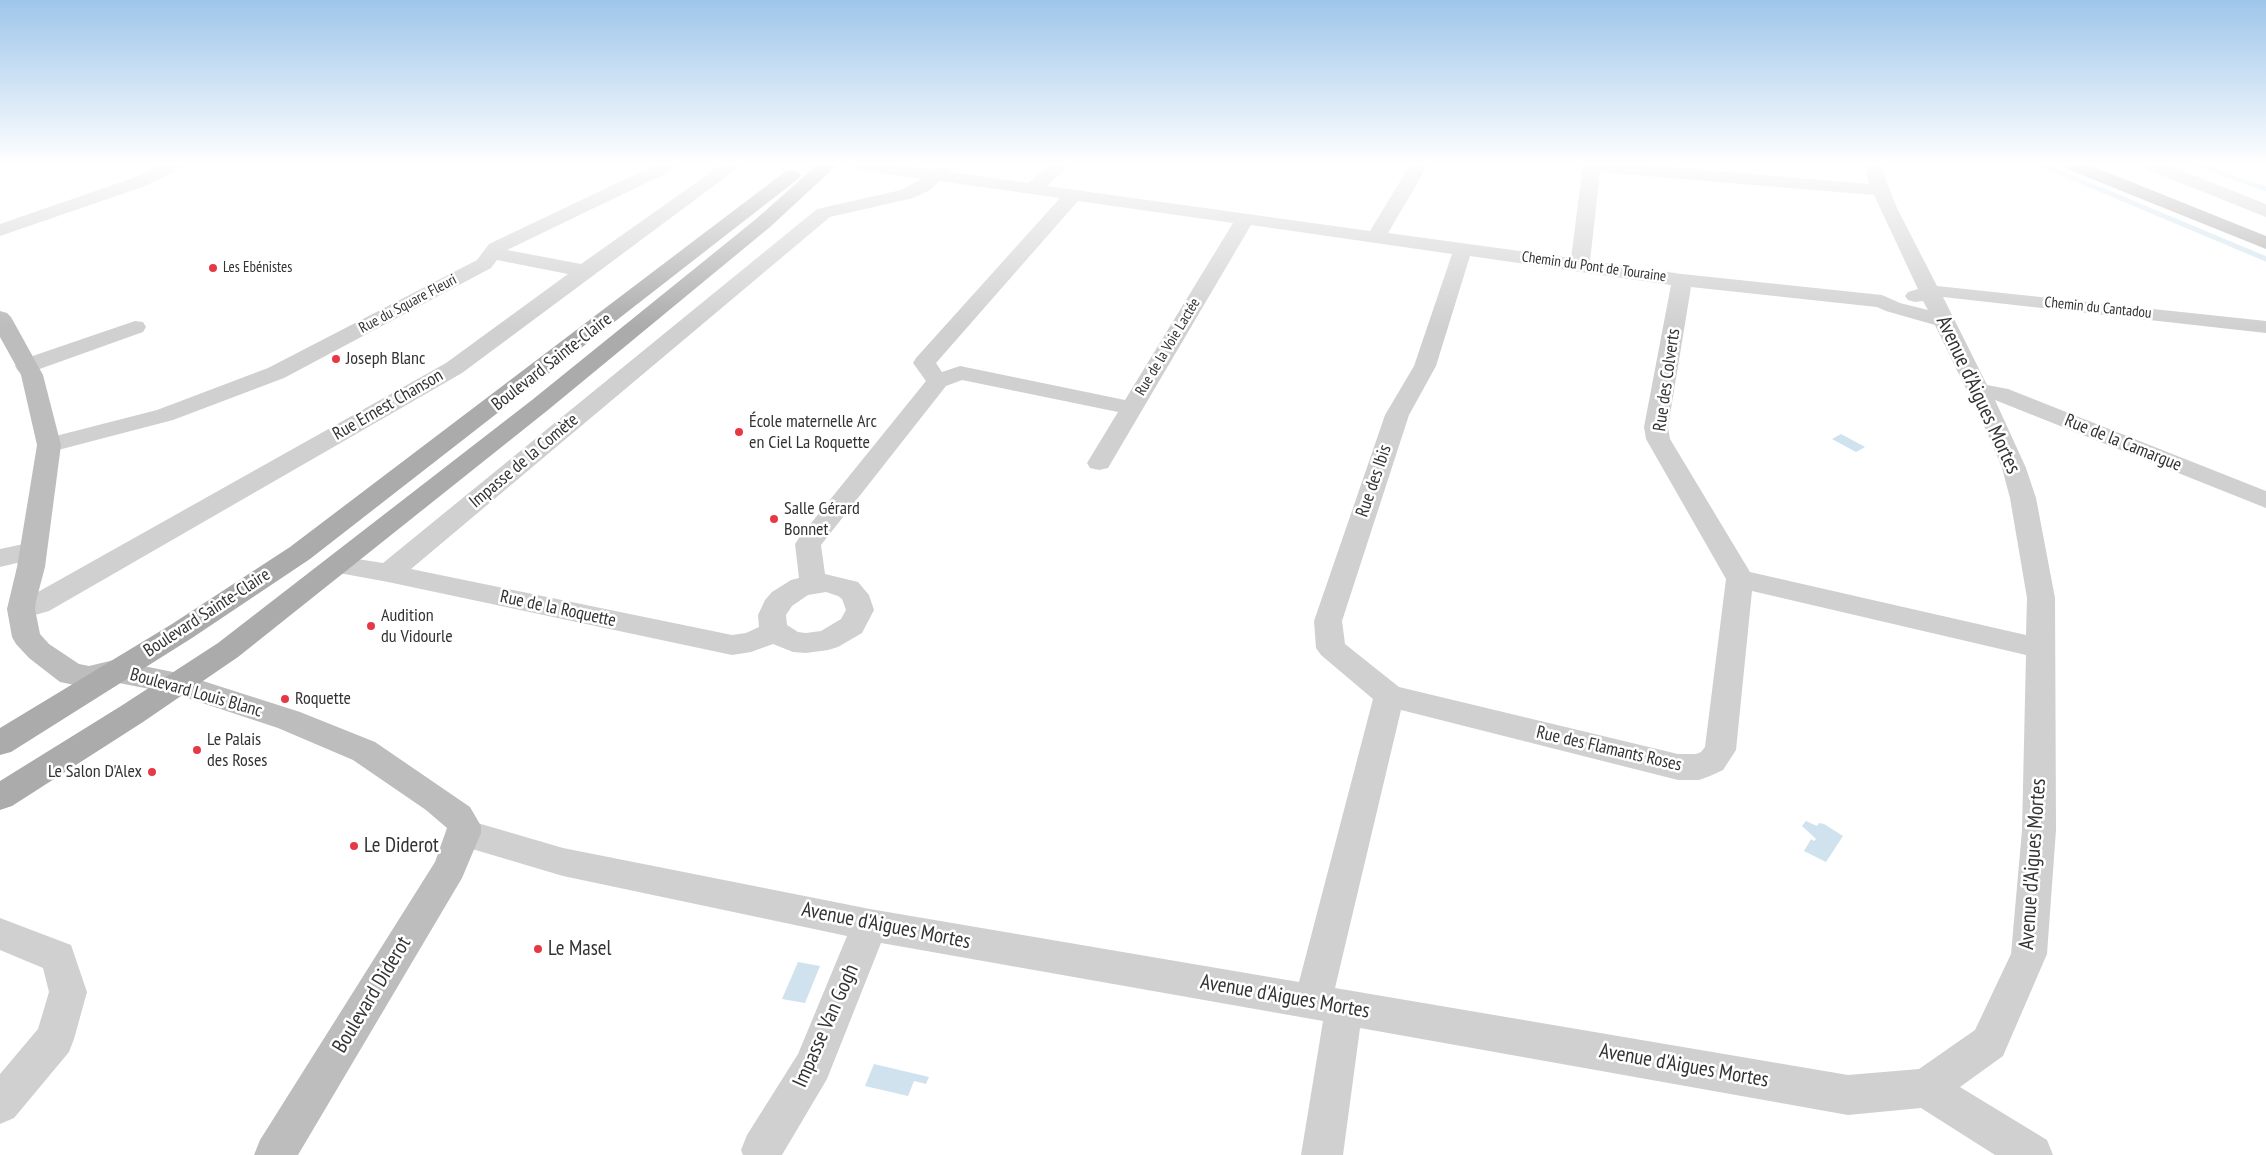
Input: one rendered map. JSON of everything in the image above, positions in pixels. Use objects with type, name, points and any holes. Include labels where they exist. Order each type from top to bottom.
[{"type":"main road","name":"Boulevard Sainte-Claire","points":[[0,743],[182,631],[300,553],[573,345],[744,219]]},
{"type":"main road","name":"Boulevard Sainte-Claire","points":[[0,797],[228,650],[338,565],[648,317],[767,219]]},
{"type":"main road","points":[[2202,219],[2266,243]]},
{"type":"main road","points":[[2213,219],[2227,227]]},
{"type":"main road","name":"Boulevard Louis Blanc","points":[[0,317],[32,375],[49,445],[33,551],[21,609],[26,637],[40,651],[71,674],[89,676],[114,672],[136,674],[178,684],[289,720],[364,751],[458,817],[464,826],[464,833]]},
{"type":"main road","points":[[300,553],[338,565]]},
{"type":"main road","name":"Boulevard Diderot","points":[[275,1155],[450,868],[464,833]]},
{"type":"street","points":[[0,230],[32,219]]},
{"type":"street","name":"Rue du Square Fleuri","points":[[49,445],[165,415],[276,373],[484,264],[496,248],[557,219]]},
{"type":"street","name":"Rue Ernest Chanson","points":[[21,609],[40,604],[454,368],[658,219]]},
{"type":"street","name":"Impasse de la Comète","points":[[388,573],[817,219]]},
{"type":"street","points":[[814,584],[808,544],[812,536],[938,381],[924,362],[1052,219]]},
{"type":"street","name":"Chemin du Pont de Touraine","points":[[1245,219],[1682,280],[1882,301],[1893,307],[1944,321]]},
{"type":"street","name":"Rue de la Voie Lactée","points":[[938,381],[960,373],[1132,408],[1245,219]]},
{"type":"street","points":[[1376,237],[1387,219]]},
{"type":"street","points":[[1580,265],[1586,219]]},
{"type":"street","name":"Avenue d'Aigues Mortes","points":[[464,833],[563,862],[870,925],[1848,1094],[1926,1088],[1989,1043],[2029,954],[2039,830],[2041,598],[2023,498],[2014,468],[1998,430],[1931,294],[1897,219]]},
{"type":"street","name":"Rue des Ibis","points":[[1389,696],[1332,648],[1328,621],[1396,415],[1425,366],[1463,249]]},
{"type":"street","points":[[492,253],[586,271]]},
{"type":"street","name":"Rue des Colverts","points":[[1682,280],[1656,428],[1658,439],[1740,579]]},
{"type":"street","name":"Chemin du Cantadou","points":[[1931,294],[1941,291],[2266,327]]},
{"type":"street","name":"Chemin du Pont de Touraine","points":[[1882,301],[1891,298],[1931,294]]},
{"type":"street","points":[[26,366],[135,327]]},
{"type":"street","name":"Rue de la Camargue","points":[[1978,390],[2000,394],[2266,500]]},
{"type":"street","points":[[1099,463],[1132,408]]},
{"type":"street","points":[[0,558],[33,551]]},
{"type":"street","name":"Rue de la Roquette","points":[[338,565],[388,573],[732,645],[751,642],[776,631]]},
{"type":"street","points":[[1740,579],[2040,648]]},
{"type":"street","name":"Rue des Flamants Roses","points":[[1389,696],[1678,767],[1699,767],[1712,760],[1720,750],[1740,579]]},
{"type":"street","points":[[814,584],[838,585],[855,595],[860,610],[852,626],[837,636],[819,642],[793,642],[776,631],[772,624],[775,607],[791,592],[814,584]]},
{"type":"street","points":[[1322,1155],[1340,1030],[1330,1004],[1389,696]]},
{"type":"street","name":"Impasse Van Gogh","points":[[762,1150],[813,1066],[870,925]]},
{"type":"street","points":[[0,934],[58,957],[68,992],[55,1039],[0,1104]]},
{"type":"street","points":[[1926,1088],[2032,1155]]},
{"type":"water","points":[[1841,434],[1865,447],[1856,452],[1832,439]]},
{"type":"water","points":[[1806,821],[1817,826],[1819,823],[1824,824],[1843,836],[1826,862],[1804,851],[1811,839],[1814,841],[1816,839],[1802,826]]},
{"type":"water","points":[[798,962],[820,966],[805,1003],[782,999]]},
{"type":"water","points":[[874,1064],[929,1077],[926,1084],[914,1081],[908,1096],[865,1086]]},
{"type":"waterway","points":[[2170,219],[2266,259]]},
{"type":"place","name":"Les Ebénistes","points":[[213,268]]},
{"type":"place","name":"Joseph Blanc","points":[[336,359]]},
{"type":"place","name":"École maternelle Arc en Ciel La Roquette","points":[[739,432]]},
{"type":"place","name":"Salle Gérard Bonnet","points":[[774,519]]},
{"type":"place","name":"Audition du Vidourle","points":[[371,626]]},
{"type":"place","name":"Roquette","points":[[285,699]]},
{"type":"place","name":"Le Palais des Roses","points":[[197,750]]},
{"type":"place","name":"Le Salon D'Alex","points":[[152,772]]},
{"type":"place","name":"Le Diderot","points":[[354,846]]},
{"type":"place","name":"Le Masel","points":[[538,949]]}]
